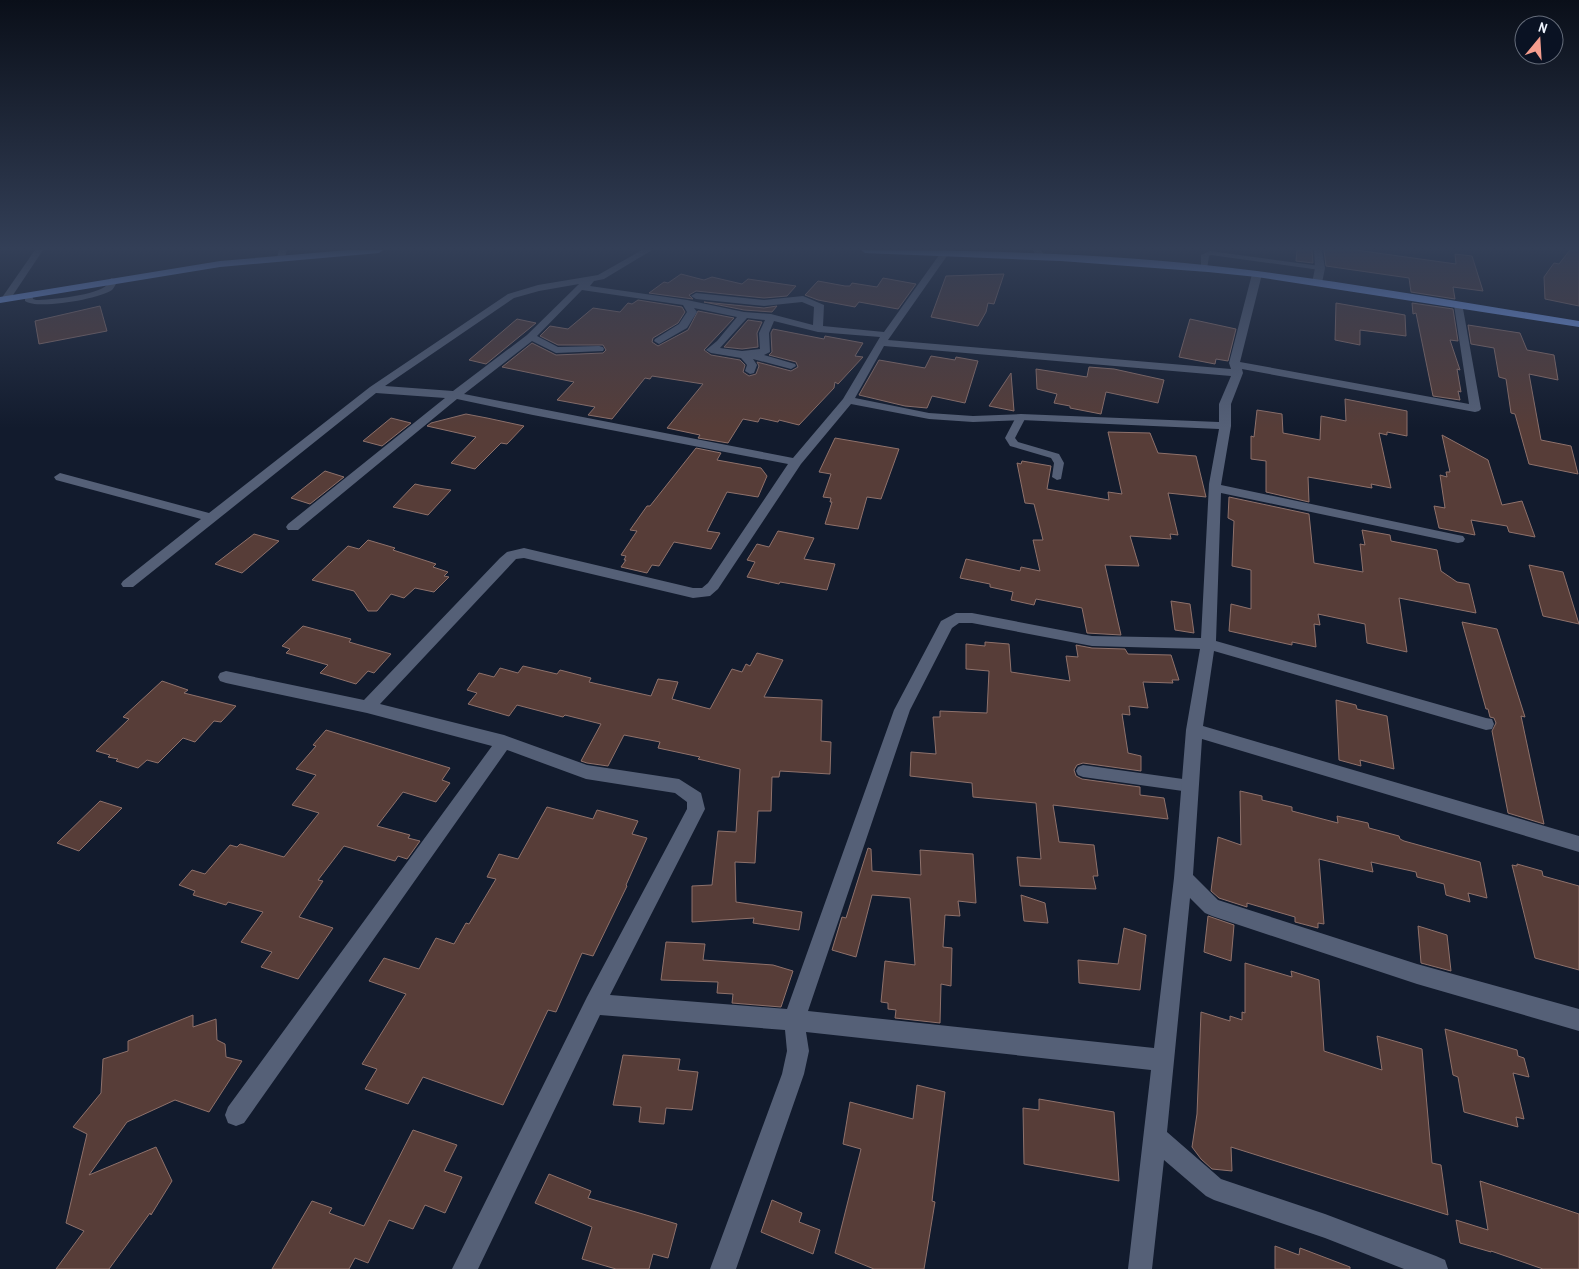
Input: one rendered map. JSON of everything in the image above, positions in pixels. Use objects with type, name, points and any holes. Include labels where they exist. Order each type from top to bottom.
[{"type":"highway","points":[[1486,309],[1579,324]]},
{"type":"street","points":[[128,584],[374,389],[492,309]]},
{"type":"street","points":[[293,527],[455,395],[530,337],[558,309]]},
{"type":"street","points":[[659,341],[683,326],[692,312],[690,309]]},
{"type":"street","points":[[717,309],[744,315],[766,316],[818,329],[884,339],[1236,368],[1475,409],[1460,309]]},
{"type":"street","points":[[744,354],[765,352],[765,309]]},
{"type":"street","points":[[818,329],[819,309]]},
{"type":"street","points":[[367,707],[512,555],[524,553],[693,592],[704,592],[713,586],[796,462],[848,400],[884,339],[905,309]]},
{"type":"street","points":[[1140,1269],[1183,878],[1194,730],[1208,644],[1215,488],[1225,426],[1225,404],[1236,368],[1249,309]]},
{"type":"street","points":[[744,315],[721,343],[712,350],[744,354],[791,366]]},
{"type":"street","points":[[530,337],[556,350],[599,349]]},
{"type":"street","points":[[744,354],[752,365],[750,371]]},
{"type":"street","points":[[374,389],[455,395],[533,412],[796,462]]},
{"type":"street","points":[[848,400],[930,416],[973,419],[1021,417],[1225,426]]},
{"type":"street","points":[[60,477],[211,518]]},
{"type":"street","points":[[1215,488],[1458,539]]},
{"type":"street","points":[[723,1269],[793,1074],[798,1050],[794,1020],[902,710],[946,626],[956,618],[972,618],[1092,642],[1208,644],[1486,724]]},
{"type":"street","points":[[226,677],[367,707],[504,742],[586,772],[679,786],[695,798],[696,809],[594,1004],[465,1269]]},
{"type":"street","points":[[1194,730],[1579,844]]},
{"type":"street","points":[[236,1115],[504,742]]},
{"type":"street","points":[[1183,878],[1212,907],[1417,974],[1579,1020]]},
{"type":"street","points":[[594,1004],[794,1020],[1162,1060]]},
{"type":"street","points":[[1154,1136],[1214,1188],[1325,1226],[1436,1269]]},
{"type":"lane","points":[[1021,417],[1010,438],[1011,441],[1014,444],[1055,456],[1059,463],[1057,477]]},
{"type":"lane","points":[[1082,771],[1190,786]]},
{"type":"building","points":[[86,309],[101,309],[107,331],[39,344],[35,321]]},
{"type":"building","points":[[592,309],[620,312],[622,309],[683,309],[685,312],[678,323],[653,338],[652,342],[658,346],[688,330],[698,311],[734,318],[704,350],[711,355],[740,360],[745,365],[743,372],[749,376],[756,374],[759,366],[757,362],[791,371],[798,367],[796,362],[769,355],[772,352],[771,333],[773,329],[824,339],[825,336],[863,343],[855,356],[863,357],[838,384],[835,382],[834,388],[799,425],[779,420],[778,422],[760,418],[758,422],[743,419],[728,443],[698,438],[700,435],[667,428],[703,384],[652,376],[650,379],[645,378],[612,419],[588,415],[595,407],[557,400],[574,382],[502,367],[532,343],[556,355],[603,353],[606,350],[603,345],[558,345],[540,336],[550,326],[568,329]]},
{"type":"building","points":[[740,309],[774,309],[772,312]]},
{"type":"building","points":[[934,309],[987,309],[978,326],[931,317]]},
{"type":"building","points":[[1336,309],[1372,309],[1405,315],[1406,336],[1360,330],[1360,345],[1335,340]]},
{"type":"building","points":[[1413,309],[1453,309],[1458,341],[1450,340],[1460,370],[1457,369],[1461,392],[1458,391],[1460,400],[1433,396],[1416,313],[1413,314]]},
{"type":"building","points":[[517,319],[536,323],[486,364],[469,360]]},
{"type":"building","points":[[1190,319],[1236,329],[1228,361],[1216,359],[1215,364],[1179,357]]},
{"type":"building","points":[[748,320],[762,322],[757,333],[758,347],[742,349],[724,347]]},
{"type":"building","points":[[1468,325],[1520,333],[1527,350],[1554,355],[1558,380],[1529,374],[1541,440],[1571,446],[1578,474],[1529,464],[1515,414],[1511,413],[1506,379],[1499,377],[1494,348],[1471,344]]},
{"type":"building","points":[[931,356],[955,360],[956,357],[978,361],[965,403],[932,396],[927,408],[905,406],[859,395],[879,360],[925,368]]},
{"type":"building","points":[[1089,367],[1114,369],[1164,380],[1158,403],[1106,392],[1101,414],[1054,403],[1057,394],[1037,389],[1036,369],[1087,377]]},
{"type":"building","points":[[1011,373],[1014,411],[989,406]]},
{"type":"building","points":[[1345,399],[1407,411],[1407,436],[1387,432],[1387,435],[1379,433],[1391,488],[1371,484],[1372,488],[1308,477],[1309,502],[1266,492],[1266,461],[1251,459],[1251,436],[1254,437],[1257,410],[1282,414],[1283,433],[1320,440],[1321,416],[1346,421]]},
{"type":"building","points":[[466,414],[524,426],[507,444],[501,443],[475,469],[451,463],[476,437],[427,426],[431,423]]},
{"type":"building","points":[[391,418],[411,423],[382,446],[363,441]]},
{"type":"building","points":[[1108,432],[1150,433],[1158,453],[1196,456],[1206,497],[1168,493],[1178,535],[1170,534],[1171,539],[1130,536],[1139,566],[1105,565],[1121,635],[1087,633],[1082,608],[1036,599],[1034,605],[1011,600],[1013,592],[990,587],[990,584],[960,578],[966,559],[1020,571],[1021,567],[1040,571],[1033,540],[1043,540],[1034,504],[1025,503],[1017,463],[1021,464],[1022,461],[1051,466],[1047,489],[1109,500],[1108,492],[1122,494]]},
{"type":"building","points":[[1442,435],[1488,460],[1502,505],[1522,501],[1535,537],[1509,532],[1507,526],[1471,520],[1475,535],[1439,528],[1434,506],[1445,508],[1440,475],[1447,477],[1446,472],[1450,472]]},
{"type":"building","points":[[835,438],[899,449],[881,499],[867,497],[858,529],[825,524],[832,502],[830,502],[831,498],[823,497],[831,474],[819,472]]},
{"type":"building","points":[[696,448],[721,453],[717,460],[761,468],[767,476],[758,497],[727,492],[707,531],[720,533],[711,549],[674,542],[659,566],[652,565],[647,573],[621,567],[626,560],[624,560],[626,556],[621,555],[637,531],[630,530],[647,506],[650,506]]},
{"type":"building","points":[[325,471],[344,477],[310,504],[291,498]]},
{"type":"building","points":[[415,484],[451,490],[428,515],[393,507]]},
{"type":"building","points":[[1229,497],[1309,514],[1314,563],[1363,572],[1360,544],[1365,545],[1362,530],[1390,535],[1391,541],[1437,550],[1441,571],[1457,582],[1469,584],[1476,613],[1399,598],[1407,652],[1367,643],[1365,624],[1318,614],[1320,625],[1314,624],[1316,647],[1292,642],[1292,645],[1229,631],[1231,604],[1251,609],[1251,570],[1232,566],[1234,521],[1228,518]]},
{"type":"building","points":[[778,531],[814,538],[804,559],[835,564],[827,590],[780,582],[779,584],[747,577],[755,562],[747,560],[757,544],[769,547]]},
{"type":"building","points":[[254,534],[279,541],[242,573],[215,564]]},
{"type":"building","points":[[368,540],[436,564],[433,567],[448,572],[444,576],[449,577],[434,592],[415,588],[404,598],[391,594],[377,611],[368,611],[354,591],[312,580],[348,546],[359,549]]},
{"type":"building","points":[[1529,565],[1563,572],[1579,624],[1543,616]]},
{"type":"building","points":[[1171,601],[1190,604],[1194,633],[1175,630]]},
{"type":"building","points":[[1462,622],[1497,629],[1525,717],[1521,716],[1544,824],[1508,813],[1492,731],[1496,723],[1494,718],[1490,717],[1488,709],[1486,709]]},
{"type":"building","points":[[303,626],[351,639],[349,642],[391,654],[374,673],[368,671],[356,684],[320,673],[328,665],[286,653],[290,649],[282,646]]},
{"type":"building","points":[[985,642],[1009,644],[1011,672],[1070,681],[1066,656],[1078,657],[1076,645],[1092,648],[1125,649],[1128,654],[1171,655],[1179,680],[1172,680],[1173,683],[1143,682],[1148,708],[1129,706],[1130,715],[1122,714],[1128,753],[1141,756],[1141,771],[1083,763],[1077,765],[1074,770],[1076,776],[1082,779],[1140,787],[1140,795],[1164,798],[1168,819],[1053,805],[1059,842],[1094,845],[1098,876],[1093,876],[1096,889],[1020,886],[1017,857],[1041,859],[1036,803],[973,797],[972,783],[910,776],[911,752],[936,754],[933,717],[940,717],[940,711],[987,713],[989,671],[966,669],[966,644],[985,646]]},
{"type":"building","points":[[757,653],[783,660],[764,697],[822,700],[821,741],[831,742],[830,774],[780,771],[779,777],[772,777],[771,811],[758,811],[755,863],[735,862],[736,902],[802,912],[799,930],[753,923],[754,918],[692,922],[692,886],[712,885],[718,831],[736,832],[740,769],[698,759],[700,757],[658,748],[660,742],[624,735],[608,766],[587,763],[581,761],[601,724],[565,715],[563,717],[517,705],[509,716],[468,704],[477,693],[467,690],[479,673],[494,677],[500,668],[518,673],[523,666],[557,674],[560,670],[591,678],[589,682],[651,696],[658,679],[678,682],[672,699],[710,709],[732,669],[742,672],[746,664],[750,666]]},
{"type":"building","points":[[162,681],[188,690],[184,693],[236,706],[221,722],[214,721],[195,742],[183,738],[158,763],[147,760],[138,768],[116,761],[118,759],[108,757],[110,755],[96,751],[129,719],[123,717]]},
{"type":"building","points":[[1336,700],[1356,705],[1357,709],[1387,716],[1394,769],[1360,760],[1361,766],[1339,760]]},
{"type":"building","points":[[326,730],[450,768],[442,780],[450,783],[436,802],[403,792],[377,826],[410,835],[408,838],[420,841],[407,859],[398,856],[395,861],[344,846],[318,880],[323,881],[299,917],[333,928],[298,979],[261,967],[272,952],[241,942],[263,912],[228,902],[226,905],[193,895],[195,891],[179,885],[192,870],[205,874],[230,845],[237,847],[240,844],[284,857],[319,813],[292,805],[316,775],[296,769],[316,746],[313,745]]},
{"type":"building","points":[[1240,791],[1262,796],[1262,800],[1292,807],[1292,811],[1338,823],[1337,816],[1368,823],[1369,828],[1399,836],[1404,841],[1480,862],[1487,898],[1468,893],[1470,902],[1446,895],[1444,884],[1417,877],[1416,872],[1371,862],[1373,872],[1319,859],[1324,924],[1318,923],[1318,928],[1295,922],[1295,917],[1247,903],[1247,907],[1219,898],[1211,891],[1218,837],[1241,845]]},
{"type":"building","points":[[100,801],[122,808],[79,851],[57,843]]},
{"type":"building","points":[[547,807],[593,819],[597,810],[638,821],[632,834],[647,838],[627,886],[593,956],[582,953],[556,1012],[548,1010],[503,1105],[423,1077],[408,1104],[365,1089],[377,1069],[362,1064],[406,994],[369,981],[384,958],[419,969],[436,938],[454,944],[466,923],[469,924],[496,879],[487,877],[499,854],[518,859]]},
{"type":"building","points":[[868,848],[871,849],[872,871],[921,875],[920,850],[973,854],[976,903],[958,901],[960,916],[945,915],[943,947],[952,948],[951,986],[941,984],[940,1023],[895,1018],[896,1010],[888,1009],[888,1003],[881,1002],[885,961],[915,965],[910,898],[872,895],[856,957],[832,950],[842,917],[846,918]]},
{"type":"building","points":[[1517,864],[1542,871],[1543,876],[1579,886],[1579,970],[1535,958],[1512,865],[1517,866]]},
{"type":"building","points":[[1021,895],[1045,903],[1048,923],[1024,921]]},
{"type":"building","points":[[1208,916],[1234,925],[1231,961],[1204,952]]},
{"type":"building","points":[[1418,926],[1447,935],[1451,971],[1421,963]]},
{"type":"building","points":[[1124,928],[1146,935],[1140,990],[1079,983],[1078,960],[1118,964]]},
{"type":"building","points":[[666,942],[705,944],[703,960],[773,965],[793,971],[781,1007],[732,1003],[733,994],[717,993],[718,982],[661,980]]},
{"type":"building","points":[[1245,963],[1292,977],[1291,971],[1319,980],[1324,1051],[1382,1070],[1377,1036],[1422,1049],[1432,1163],[1441,1165],[1448,1215],[1231,1147],[1232,1171],[1212,1169],[1201,1159],[1192,1147],[1197,1114],[1201,1012],[1230,1021],[1230,1016],[1242,1020],[1242,1012],[1245,1013]]},
{"type":"building","points":[[193,1015],[193,1027],[216,1019],[217,1040],[225,1044],[226,1057],[242,1061],[209,1112],[175,1100],[127,1122],[89,1175],[156,1147],[172,1181],[151,1215],[150,1213],[109,1269],[56,1269],[84,1231],[66,1223],[87,1134],[73,1127],[101,1093],[103,1059],[128,1051],[128,1041]]},
{"type":"building","points":[[1445,1029],[1517,1050],[1518,1056],[1524,1058],[1529,1077],[1513,1073],[1524,1119],[1516,1117],[1518,1127],[1464,1112],[1458,1077],[1453,1075]]},
{"type":"building","points":[[623,1055],[680,1059],[678,1070],[698,1072],[692,1110],[666,1108],[664,1124],[639,1122],[641,1107],[613,1105]]},
{"type":"building","points":[[917,1085],[945,1092],[932,1201],[935,1202],[924,1269],[874,1269],[835,1253],[861,1149],[843,1144],[850,1102],[913,1119]]},
{"type":"building","points":[[1039,1099],[1114,1112],[1119,1181],[1024,1164],[1023,1108],[1039,1110]]},
{"type":"building","points":[[413,1130],[457,1145],[444,1171],[462,1177],[445,1213],[425,1205],[413,1229],[389,1220],[368,1263],[355,1258],[349,1269],[272,1269],[312,1201],[332,1208],[329,1213],[364,1226]]},
{"type":"building","points":[[549,1174],[591,1191],[588,1198],[677,1224],[668,1258],[653,1254],[649,1269],[616,1269],[582,1259],[592,1227],[535,1203]]},
{"type":"building","points":[[1480,1181],[1579,1214],[1579,1269],[1543,1269],[1491,1251],[1460,1243],[1456,1220],[1488,1230]]},
{"type":"building","points":[[772,1200],[802,1213],[799,1222],[820,1230],[813,1254],[761,1232]]},
{"type":"building","points":[[1275,1246],[1299,1255],[1300,1248],[1350,1267],[1350,1269],[1275,1269]]}]
